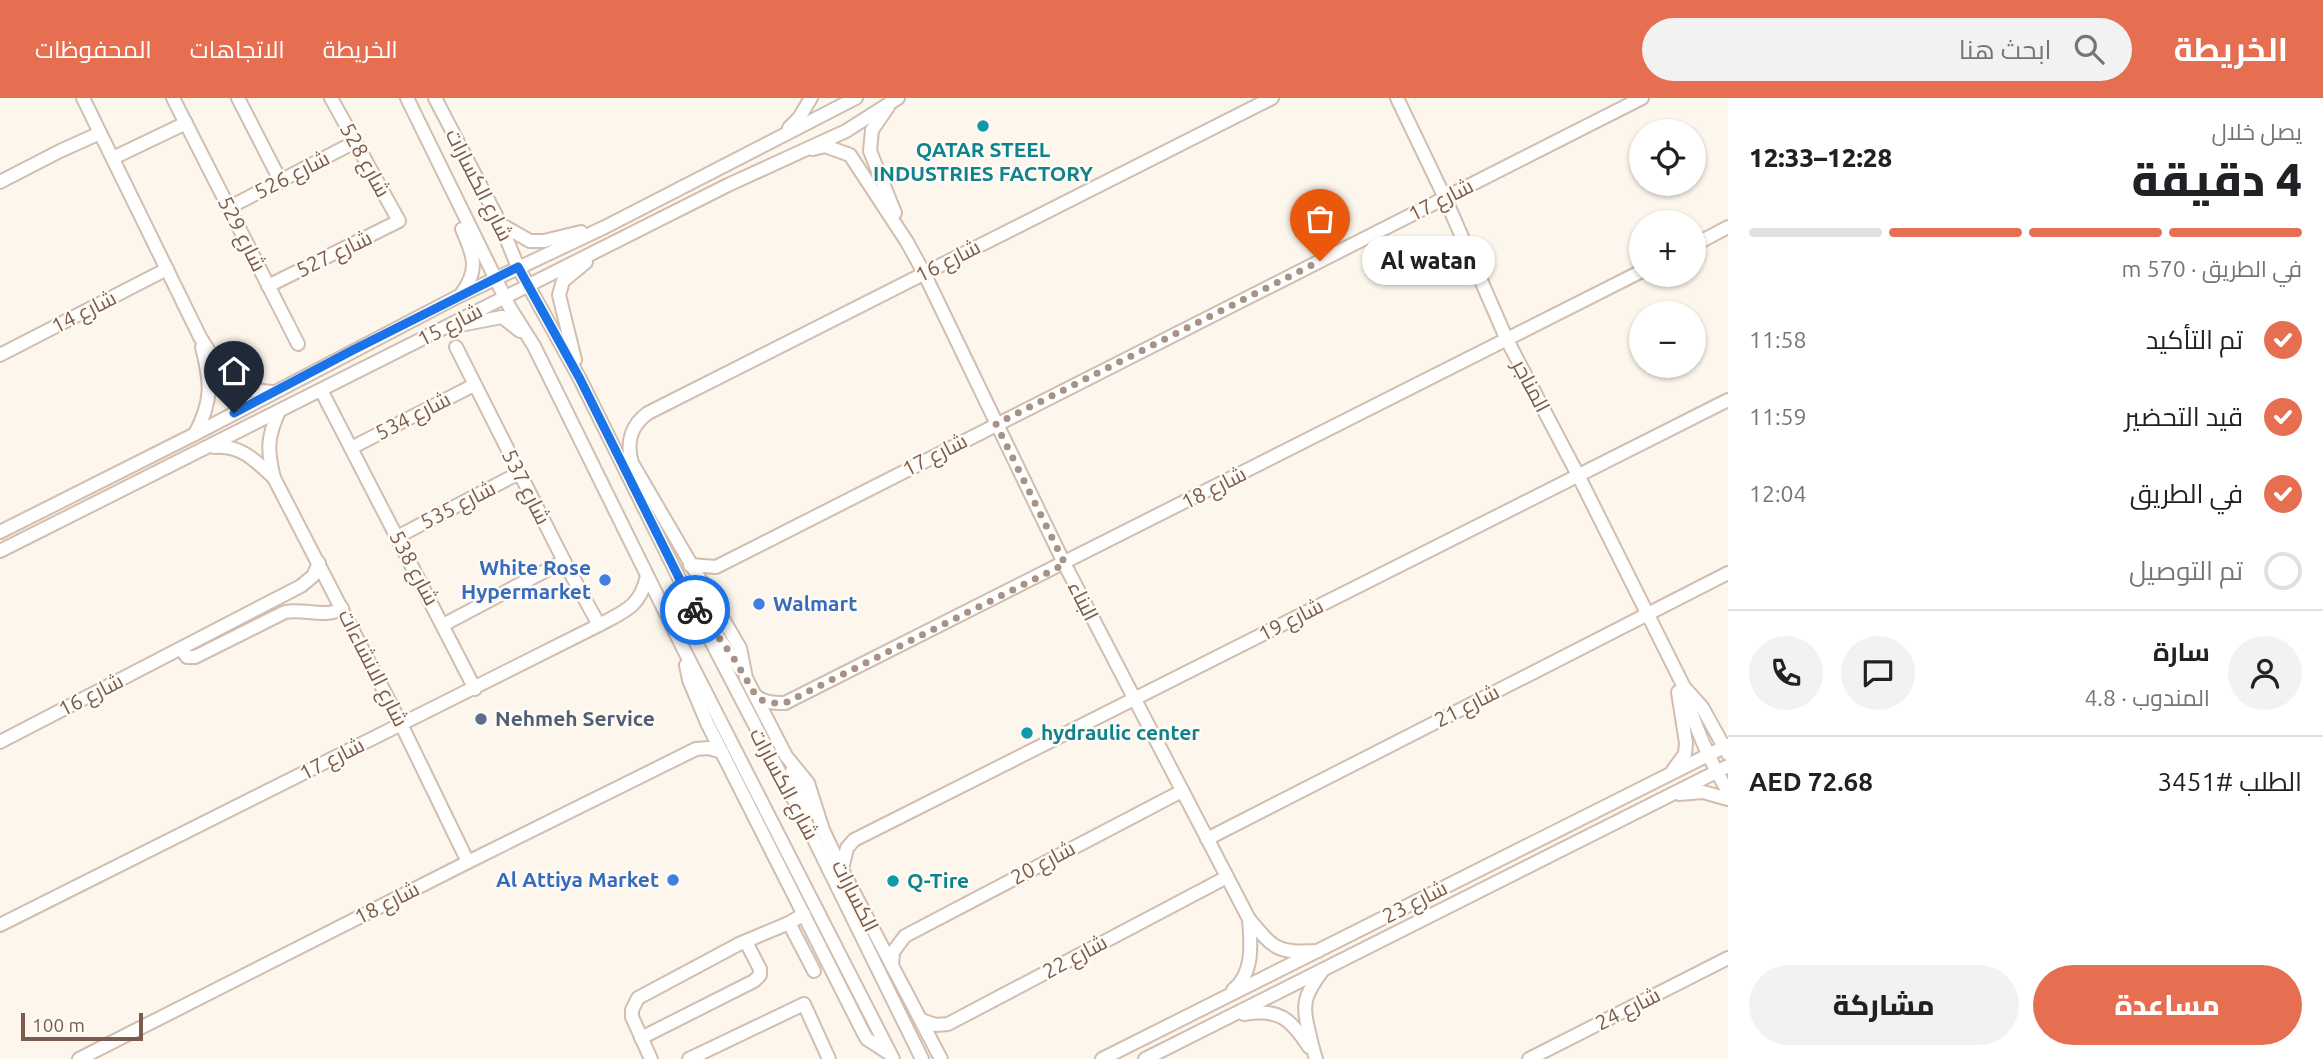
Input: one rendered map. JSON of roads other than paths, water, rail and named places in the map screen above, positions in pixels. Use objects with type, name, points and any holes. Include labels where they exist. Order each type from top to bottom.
[{"type":"street","points":[[83,98],[200,337],[229,381],[245,389],[273,392]]},
{"type":"street","name":"شارع 529","points":[[173,98],[298,344]]},
{"type":"street","points":[[238,98],[281,182]]},
{"type":"street","name":"شارع 528","points":[[331,98],[399,221]]},
{"type":"street","name":"شارع الكسارات","points":[[407,98],[495,278],[534,346],[646,576],[892,1057]]},
{"type":"street","name":"شارع الكسارات","points":[[435,98],[500,223],[518,267],[580,379],[697,614],[808,827],[922,1059]]},
{"type":"street","points":[[782,135],[799,118],[811,98]]},
{"type":"street","name":"شارع 15","points":[[0,532],[459,296],[605,227],[856,98]]},
{"type":"street","name":"شارع 16","points":[[631,433],[648,413],[1272,98]]},
{"type":"street","name":"المناجر","points":[[1397,98],[1445,198],[1507,340],[1684,687],[1702,707],[1727,749]]},
{"type":"street","name":"شارع 17","points":[[716,567],[1642,98]]},
{"type":"street","name":"شارع 15","points":[[0,551],[793,153],[845,131],[895,100]]},
{"type":"street","name":"البناء","points":[[895,100],[872,130],[870,151],[907,242]]},
{"type":"street","points":[[113,158],[186,123]]},
{"type":"street","points":[[0,182],[100,133]]},
{"type":"street","name":"شارع 526","points":[[228,208],[355,142]]},
{"type":"street","name":"البناء","points":[[793,153],[825,146],[850,155],[924,273],[1133,700],[1249,919],[1265,939],[1280,949],[1292,952],[1318,951]]},
{"type":"street","points":[[445,176],[456,214],[472,253],[474,267],[471,281],[459,296]]},
{"type":"street","name":"شارع 527","points":[[268,286],[399,221]]},
{"type":"street","points":[[500,223],[530,242],[544,242],[605,227]]},
{"type":"street","points":[[1706,239],[1728,227]]},
{"type":"street","points":[[580,379],[559,295],[564,281],[605,247]]},
{"type":"street","name":"شارع 14","points":[[0,355],[167,269]]},
{"type":"street","name":"شارع 18","points":[[785,703],[1629,278]]},
{"type":"street","points":[[436,332],[502,317],[514,324],[534,346]]},
{"type":"street","points":[[195,434],[205,414],[210,389],[200,337]]},
{"type":"street","name":"شارع 537","points":[[456,347],[599,625]]},
{"type":"street","name":"شارع 534","points":[[351,448],[474,385]]},
{"type":"street","points":[[321,390],[351,448]]},
{"type":"street","name":"شارع 19","points":[[854,840],[1728,400]]},
{"type":"street","name":"شارع الانشاءات","points":[[279,411],[269,439],[268,452],[274,478],[401,724],[468,862]]},
{"type":"street","name":"الكسارات","points":[[631,433],[629,453],[632,463],[740,648],[746,678],[786,756],[808,783],[824,830],[842,870],[941,1059]]},
{"type":"street","name":"شارع الانشاءات","points":[[207,448],[234,448],[254,459],[274,478]]},
{"type":"street","name":"شارع 538","points":[[351,448],[475,689]]},
{"type":"street","name":"شارع 535","points":[[397,537],[519,474]]},
{"type":"street","points":[[443,625],[564,561]]},
{"type":"street","name":"شارع 16","points":[[0,742],[301,586],[313,576],[319,563]]},
{"type":"street","points":[[690,565],[716,567],[707,594]]},
{"type":"street","name":"شارع 21","points":[[1207,839],[1728,573]]},
{"type":"street","name":"شارع 17","points":[[0,925],[599,625],[632,607],[642,595],[646,576]]},
{"type":"street","name":"شارع 16","points":[[181,649],[187,657],[195,657],[285,612],[300,610],[332,613],[342,608]]},
{"type":"street","points":[[697,614],[717,635],[746,678]]},
{"type":"street","points":[[684,650],[689,680],[707,723],[867,1040],[892,1057]]},
{"type":"street","name":"المناجر","points":[[1668,775],[1685,754],[1686,743],[1681,724],[1675,670]]},
{"type":"street","name":"المناجر","points":[[1684,687],[1690,713],[1708,755],[1722,769],[1728,792]]},
{"type":"street","points":[[755,694],[761,700],[785,703],[777,717],[774,731]]},
{"type":"street","points":[[1709,718],[1728,727]]},
{"type":"street","points":[[696,749],[704,737],[707,723]]},
{"type":"street","points":[[696,749],[709,748],[722,752]]},
{"type":"street","name":"شارع 18","points":[[79,1059],[696,749]]},
{"type":"street","name":"شارع 23","points":[[1102,1059],[1708,755],[1727,749]]},
{"type":"street","points":[[786,756],[805,806],[808,827]]},
{"type":"street","points":[[731,769],[758,794]]},
{"type":"street","name":"شارع 23","points":[[1145,1059],[1722,769]]},
{"type":"street","name":"شارع 20","points":[[905,936],[1182,791]]},
{"type":"street","name":"شارع 23","points":[[1672,794],[1703,792],[1728,799]]},
{"type":"street","points":[[824,830],[837,839],[854,840]]},
{"type":"street","points":[[842,870],[847,848],[854,840]]},
{"type":"street","name":"شارع 22","points":[[921,1020],[936,1025],[948,1024],[1227,877]]},
{"type":"street","points":[[651,1059],[632,1017],[632,1010],[638,998],[804,914]]},
{"type":"street","name":"البناء","points":[[1224,998],[1242,983],[1246,972],[1250,950],[1249,919]]},
{"type":"street","points":[[789,923],[814,971]]},
{"type":"street","points":[[873,931],[888,937],[905,936]]},
{"type":"street","points":[[892,968],[894,952],[905,936]]},
{"type":"street","points":[[641,1038],[754,981],[760,975],[760,969],[746,942]]},
{"type":"street","name":"شارع 24","points":[[1529,1059],[1728,958]]},
{"type":"street","points":[[1315,1056],[1304,1013],[1305,1003],[1308,991],[1325,967]]},
{"type":"street","points":[[689,1059],[804,1004],[829,1059]]},
{"type":"street","points":[[1234,1016],[1268,1012],[1283,1016],[1299,1031],[1315,1056]]},
{"type":"place","name":"QATAR STEEL INDUSTRIES FACTORY","points":[[983,126]]},
{"type":"place","name":"Al watan","points":[[1320,261]]},
{"type":"place","name":"White Rose Hypermarket","points":[[605,580]]},
{"type":"place","name":"Walmart","points":[[759,604]]},
{"type":"place","name":"Nehmeh Service","points":[[481,719]]},
{"type":"place","name":"hydraulic center","points":[[1027,733]]},
{"type":"place","name":"Al Attiya Market","points":[[673,880]]},
{"type":"place","name":"Q-Tire","points":[[893,881]]}]
